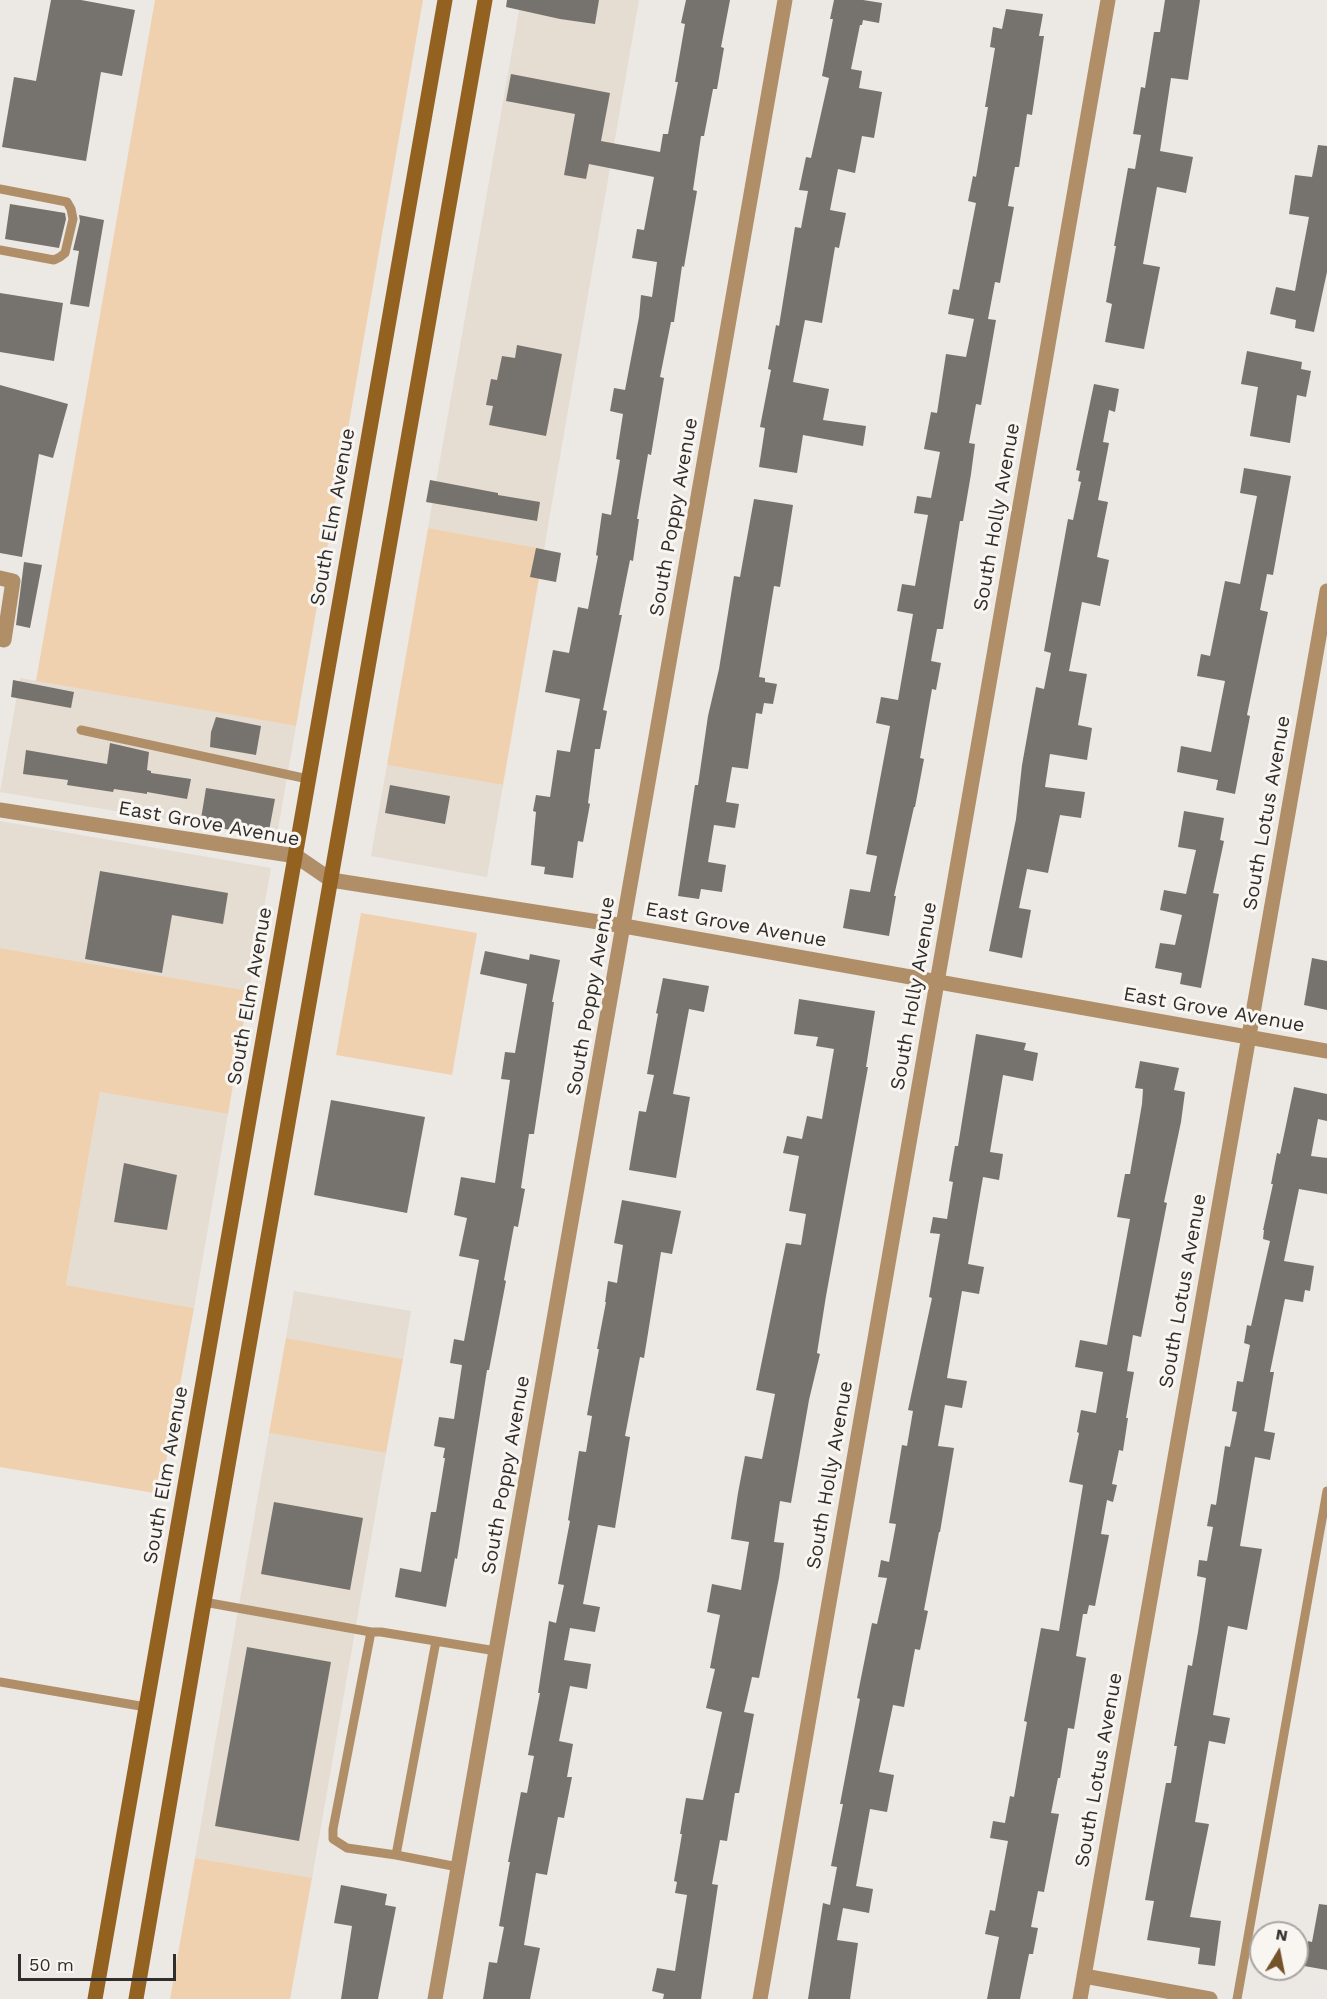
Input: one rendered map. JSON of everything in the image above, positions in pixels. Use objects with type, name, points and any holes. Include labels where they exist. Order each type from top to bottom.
[{"type":"main road","name":"South Elm Avenue","points":[[95,1999],[445,0]]},
{"type":"main road","points":[[136,1999],[485,0]]},
{"type":"street","name":"South Poppy Avenue","points":[[435,1999],[785,0]]},
{"type":"street","name":"South Holly Avenue","points":[[760,1999],[1108,0]]},
{"type":"street","points":[[0,579],[13,581],[4,640],[0,639]]},
{"type":"street","name":"South Lotus Avenue","points":[[1080,1999],[1327,591]]},
{"type":"street","name":"East Grove Avenue","points":[[0,810],[296,856],[331,880],[624,926],[1327,1051]]},
{"type":"street","points":[[1084,1976],[1210,1999]]},
{"type":"lane","points":[[0,189],[67,202],[72,209],[73,219],[65,253],[54,260],[0,250]]},
{"type":"lane","points":[[81,730],[309,779]]},
{"type":"lane","points":[[1237,1999],[1327,1491]]},
{"type":"lane","points":[[204,1602],[371,1632],[496,1651]]},
{"type":"lane","points":[[371,1632],[335,1817],[333,1839],[347,1848],[458,1867]]},
{"type":"lane","points":[[396,1855],[436,1641]]},
{"type":"lane","points":[[0,1682],[146,1707]]},
{"type":"shaded area","points":[[155,0],[423,0],[296,726],[36,681]]},
{"type":"shaded area","points":[[521,0],[639,0],[544,549],[428,528]]},
{"type":"shaded area","points":[[428,528],[544,549],[503,785],[387,765]]},
{"type":"shaded area","points":[[20,678],[296,726],[276,840],[268,836],[0,792]]},
{"type":"shaded area","points":[[387,765],[503,785],[487,877],[371,856]]},
{"type":"shaded area","points":[[0,821],[271,868],[249,991],[0,948]]},
{"type":"shaded area","points":[[361,913],[477,933],[452,1075],[336,1055]]},
{"type":"shaded area","points":[[0,948],[249,991],[228,1114],[100,1092],[66,1285],[194,1308],[160,1494],[0,1467]]},
{"type":"shaded area","points":[[100,1092],[228,1114],[194,1308],[66,1285]]},
{"type":"shaded area","points":[[294,1291],[411,1311],[403,1359],[286,1338]]},
{"type":"shaded area","points":[[286,1338],[403,1359],[386,1453],[269,1433]]},
{"type":"shaded area","points":[[269,1433],[386,1453],[312,1878],[195,1858]]},
{"type":"shaded area","points":[[195,1858],[312,1878],[290,1999],[170,1999]]},
{"type":"building","points":[[51,0],[81,0],[135,10],[122,76],[101,72],[86,161],[2,147],[14,77],[36,81]]},
{"type":"building","points":[[507,0],[599,0],[595,24],[506,7]]},
{"type":"building","points":[[686,0],[730,0],[721,47],[724,48],[717,89],[713,89],[704,136],[701,136],[693,190],[697,191],[684,267],[682,266],[674,322],[671,322],[660,377],[664,378],[651,455],[648,454],[637,519],[639,519],[633,561],[630,560],[619,615],[622,615],[603,710],[607,711],[600,749],[595,749],[588,803],[590,804],[583,842],[578,841],[573,878],[544,874],[545,867],[531,865],[536,812],[533,811],[536,795],[550,797],[557,750],[570,752],[580,699],[545,692],[553,650],[569,653],[578,607],[588,609],[598,556],[596,555],[602,513],[611,515],[620,460],[616,459],[623,414],[610,411],[614,388],[625,390],[641,295],[652,297],[657,262],[632,258],[637,229],[644,230],[654,177],[589,164],[586,179],[564,175],[575,114],[506,101],[511,74],[610,93],[601,141],[660,152],[663,134],[668,134],[678,82],[675,82],[685,24],[681,23]]},
{"type":"building","points":[[834,0],[863,0],[882,3],[879,23],[863,20],[860,25],[851,69],[862,71],[859,88],[882,92],[874,138],[862,136],[855,173],[838,169],[830,210],[846,213],[839,248],[835,247],[822,323],[805,320],[793,382],[829,389],[823,420],[866,426],[863,446],[803,435],[797,473],[759,467],[765,428],[760,427],[771,370],[768,369],[776,325],[779,326],[795,227],[801,228],[808,191],[799,190],[806,157],[811,158],[829,78],[822,76],[833,19],[830,19]]},
{"type":"building","points":[[1165,0],[1200,0],[1188,80],[1171,78],[1160,151],[1193,157],[1186,193],[1157,187],[1143,264],[1160,267],[1144,349],[1105,342],[1112,304],[1106,302],[1128,168],[1135,169],[1141,135],[1133,134],[1141,87],[1145,88],[1154,32],[1160,32]]},
{"type":"building","points":[[1006,9],[1043,14],[1039,36],[1044,36],[1032,115],[1027,114],[1019,167],[1015,167],[1008,206],[1014,207],[1000,283],[995,282],[988,319],[996,320],[981,405],[976,404],[969,443],[975,444],[971,474],[963,521],[960,521],[943,629],[937,629],[931,661],[941,663],[936,690],[932,689],[920,758],[924,759],[894,896],[896,896],[889,936],[843,928],[850,889],[870,892],[877,856],[866,854],[890,726],[876,723],[881,697],[898,700],[913,614],[897,611],[902,584],[915,586],[928,515],[914,513],[917,496],[931,498],[940,452],[924,449],[931,412],[937,413],[946,354],[966,357],[974,319],[948,314],[953,289],[959,290],[976,203],[968,201],[973,176],[976,177],[988,107],[985,107],[995,48],[990,47],[993,27],[1002,29]]},
{"type":"building","points":[[1318,145],[1327,146],[1327,272],[1314,332],[1295,328],[1296,320],[1270,314],[1276,287],[1295,291],[1309,217],[1289,214],[1295,175],[1312,177]]},
{"type":"building","points":[[10,204],[65,213],[66,219],[59,248],[5,239]]},
{"type":"building","points":[[79,215],[104,220],[89,307],[70,304],[79,251],[73,250],[80,221]]},
{"type":"building","points":[[0,293],[63,303],[54,361],[0,352]]},
{"type":"building","points":[[517,345],[562,354],[546,436],[489,425],[493,406],[486,405],[491,379],[497,380],[502,356],[515,358]]},
{"type":"building","points":[[1247,351],[1302,362],[1301,369],[1311,371],[1306,397],[1297,395],[1290,443],[1250,436],[1258,387],[1241,384]]},
{"type":"building","points":[[1094,384],[1119,389],[1115,412],[1109,410],[1103,442],[1109,443],[1098,500],[1108,502],[1097,557],[1109,560],[1100,606],[1082,602],[1069,671],[1087,674],[1078,725],[1092,728],[1087,760],[1050,754],[1045,787],[1085,792],[1081,818],[1060,815],[1048,873],[1027,869],[1019,908],[1031,910],[1022,958],[989,951],[1016,819],[1022,765],[1036,687],[1044,689],[1051,653],[1044,651],[1068,519],[1073,520],[1081,482],[1078,481],[1080,471],[1076,470]]},
{"type":"building","points":[[0,385],[68,404],[53,458],[39,454],[22,557],[0,553]]},
{"type":"building","points":[[1244,468],[1291,476],[1273,575],[1267,574],[1260,610],[1268,612],[1247,715],[1250,716],[1235,794],[1216,790],[1218,780],[1177,772],[1181,746],[1211,752],[1225,681],[1197,676],[1201,654],[1210,656],[1225,581],[1240,584],[1257,496],[1240,493]]},
{"type":"building","points":[[430,480],[540,502],[537,521],[426,502]]},
{"type":"building","points":[[754,499],[793,505],[780,587],[774,586],[759,677],[765,678],[765,682],[777,684],[773,704],[764,703],[762,714],[756,713],[748,769],[732,767],[726,802],[739,804],[735,828],[714,825],[708,862],[726,865],[722,892],[701,889],[699,899],[678,896],[695,785],[698,785],[708,716],[719,669],[734,576],[740,577]]},
{"type":"building","points":[[536,548],[561,553],[556,582],[530,577]]},
{"type":"building","points":[[24,562],[42,565],[30,628],[16,625]]},
{"type":"building","points":[[13,680],[74,692],[71,708],[11,697]]},
{"type":"building","points":[[216,717],[261,726],[256,755],[210,747],[211,732]]},
{"type":"building","points":[[110,743],[149,752],[147,770],[151,773],[191,779],[187,799],[147,792],[147,794],[114,789],[113,792],[67,785],[68,780],[23,774],[26,750],[107,764]]},
{"type":"building","points":[[390,785],[450,796],[445,824],[385,813]]},
{"type":"building","points":[[206,788],[275,799],[268,836],[200,825]]},
{"type":"building","points":[[1184,811],[1224,818],[1220,840],[1224,841],[1213,893],[1219,894],[1201,988],[1180,984],[1182,973],[1155,968],[1160,943],[1175,945],[1182,915],[1160,910],[1164,890],[1186,894],[1196,850],[1178,847]]},
{"type":"building","points":[[100,871],[228,893],[223,924],[172,915],[162,973],[85,959]]},
{"type":"building","points":[[485,951],[529,960],[530,954],[560,960],[534,1134],[529,1134],[521,1188],[525,1189],[518,1227],[514,1226],[504,1280],[506,1281],[489,1370],[487,1370],[457,1559],[455,1558],[446,1607],[395,1597],[400,1568],[421,1572],[431,1512],[436,1512],[445,1448],[434,1446],[439,1417],[454,1419],[462,1365],[450,1363],[454,1339],[464,1341],[479,1260],[459,1256],[467,1218],[454,1215],[461,1177],[495,1183],[510,1080],[501,1079],[505,1052],[515,1053],[527,984],[480,974]]},
{"type":"building","points":[[1312,958],[1327,961],[1327,1010],[1304,1005]]},
{"type":"building","points":[[663,978],[709,986],[704,1012],[689,1009],[673,1094],[690,1097],[676,1178],[629,1170],[639,1111],[646,1112],[654,1075],[647,1074]]},
{"type":"building","points":[[799,999],[875,1011],[866,1067],[868,1067],[826,1296],[817,1353],[820,1354],[809,1400],[791,1503],[780,1501],[774,1542],[784,1543],[779,1578],[759,1678],[752,1677],[744,1712],[754,1714],[739,1793],[735,1793],[727,1841],[720,1840],[712,1884],[718,1885],[701,1999],[663,1999],[664,1994],[652,1991],[657,1968],[675,1971],[687,1895],[675,1893],[677,1882],[674,1881],[686,1798],[703,1800],[722,1712],[706,1708],[715,1669],[710,1668],[720,1615],[707,1612],[712,1584],[741,1590],[749,1542],[731,1539],[738,1493],[745,1456],[762,1459],[775,1394],[756,1390],[786,1243],[801,1245],[806,1214],[789,1211],[799,1156],[783,1153],[787,1136],[802,1139],[807,1116],[822,1119],[834,1049],[816,1046],[818,1037],[794,1034]]},
{"type":"building","points":[[976,1034],[1026,1043],[1024,1050],[1038,1053],[1033,1081],[1003,1075],[990,1152],[1003,1154],[999,1180],[983,1177],[968,1264],[984,1267],[979,1294],[962,1291],[947,1378],[967,1381],[962,1408],[945,1405],[938,1446],[954,1448],[924,1610],[928,1611],[920,1650],[915,1649],[904,1707],[893,1705],[879,1772],[894,1775],[887,1812],[870,1809],[856,1886],[873,1889],[869,1913],[843,1908],[837,1940],[858,1943],[850,1999],[808,1999],[823,1903],[830,1905],[837,1867],[831,1866],[860,1699],[857,1698],[872,1623],[877,1624],[887,1578],[878,1577],[881,1560],[889,1562],[896,1524],[889,1523],[902,1445],[907,1446],[913,1411],[908,1410],[932,1298],[929,1297],[940,1234],[930,1233],[933,1217],[947,1219],[953,1182],[949,1181],[955,1146],[958,1146]]},
{"type":"building","points":[[1140,1061],[1179,1068],[1174,1090],[1185,1092],[1181,1122],[1164,1202],[1167,1203],[1141,1337],[1133,1335],[1127,1371],[1134,1372],[1126,1418],[1128,1418],[1123,1451],[1119,1450],[1112,1484],[1117,1485],[1113,1502],[1107,1500],[1101,1534],[1109,1535],[1095,1606],[1089,1605],[1087,1614],[1083,1614],[1076,1656],[1086,1658],[1074,1729],[1068,1728],[1060,1778],[1058,1778],[1051,1813],[1059,1814],[1044,1892],[1038,1891],[1031,1927],[1038,1928],[1033,1954],[1029,1954],[1020,1999],[987,1999],[999,1937],[985,1934],[990,1910],[995,1911],[1008,1841],[990,1838],[993,1821],[1005,1823],[1010,1796],[1014,1797],[1027,1722],[1024,1721],[1041,1628],[1059,1631],[1083,1485],[1069,1482],[1079,1433],[1077,1432],[1081,1410],[1096,1413],[1103,1372],[1075,1367],[1080,1340],[1107,1345],[1130,1219],[1117,1217],[1125,1174],[1130,1174],[1142,1104],[1143,1089],[1135,1088]]},
{"type":"building","points":[[1294,1087],[1327,1094],[1327,1121],[1318,1119],[1311,1156],[1327,1158],[1327,1194],[1299,1189],[1284,1261],[1314,1266],[1310,1291],[1305,1290],[1303,1302],[1285,1299],[1270,1372],[1274,1372],[1264,1431],[1275,1433],[1270,1460],[1255,1457],[1240,1546],[1262,1549],[1247,1630],[1228,1626],[1213,1715],[1230,1718],[1225,1744],[1209,1741],[1195,1822],[1209,1824],[1190,1917],[1221,1921],[1215,1966],[1198,1964],[1200,1948],[1147,1940],[1154,1901],[1145,1900],[1166,1783],[1171,1783],[1177,1746],[1174,1746],[1188,1665],[1192,1666],[1198,1632],[1206,1578],[1197,1576],[1199,1560],[1207,1561],[1213,1527],[1207,1526],[1211,1504],[1216,1505],[1225,1446],[1230,1447],[1237,1412],[1232,1411],[1237,1381],[1243,1382],[1250,1345],[1244,1343],[1247,1325],[1251,1326],[1270,1241],[1263,1239],[1263,1230],[1273,1184],[1271,1184],[1277,1153],[1280,1154]]},
{"type":"building","points":[[331,1100],[425,1117],[407,1213],[314,1195]]},
{"type":"building","points":[[124,1163],[177,1175],[167,1230],[114,1222]]},
{"type":"building","points":[[622,1200],[681,1211],[672,1254],[661,1252],[644,1358],[640,1357],[625,1436],[630,1437],[615,1528],[598,1525],[583,1604],[600,1607],[595,1632],[570,1628],[564,1660],[591,1664],[587,1689],[570,1686],[559,1741],[573,1744],[567,1777],[572,1777],[564,1818],[558,1817],[547,1875],[536,1873],[524,1945],[540,1948],[530,1999],[483,1999],[489,1962],[497,1963],[504,1927],[499,1926],[510,1862],[508,1862],[521,1792],[527,1793],[534,1756],[528,1755],[540,1693],[538,1693],[549,1621],[556,1623],[564,1585],[558,1584],[570,1521],[568,1520],[579,1451],[586,1452],[592,1416],[587,1415],[608,1281],[617,1283],[623,1245],[614,1243]]},
{"type":"building","points":[[274,1502],[363,1518],[350,1590],[261,1574]]},
{"type":"building","points":[[247,1647],[331,1662],[299,1841],[215,1826]]},
{"type":"building","points":[[341,1885],[387,1894],[385,1905],[396,1907],[378,1999],[341,1999],[352,1926],[334,1923]]},
{"type":"building","points":[[1319,1904],[1327,1905],[1327,1970],[1309,1967],[1309,1941],[1312,1942]]}]
